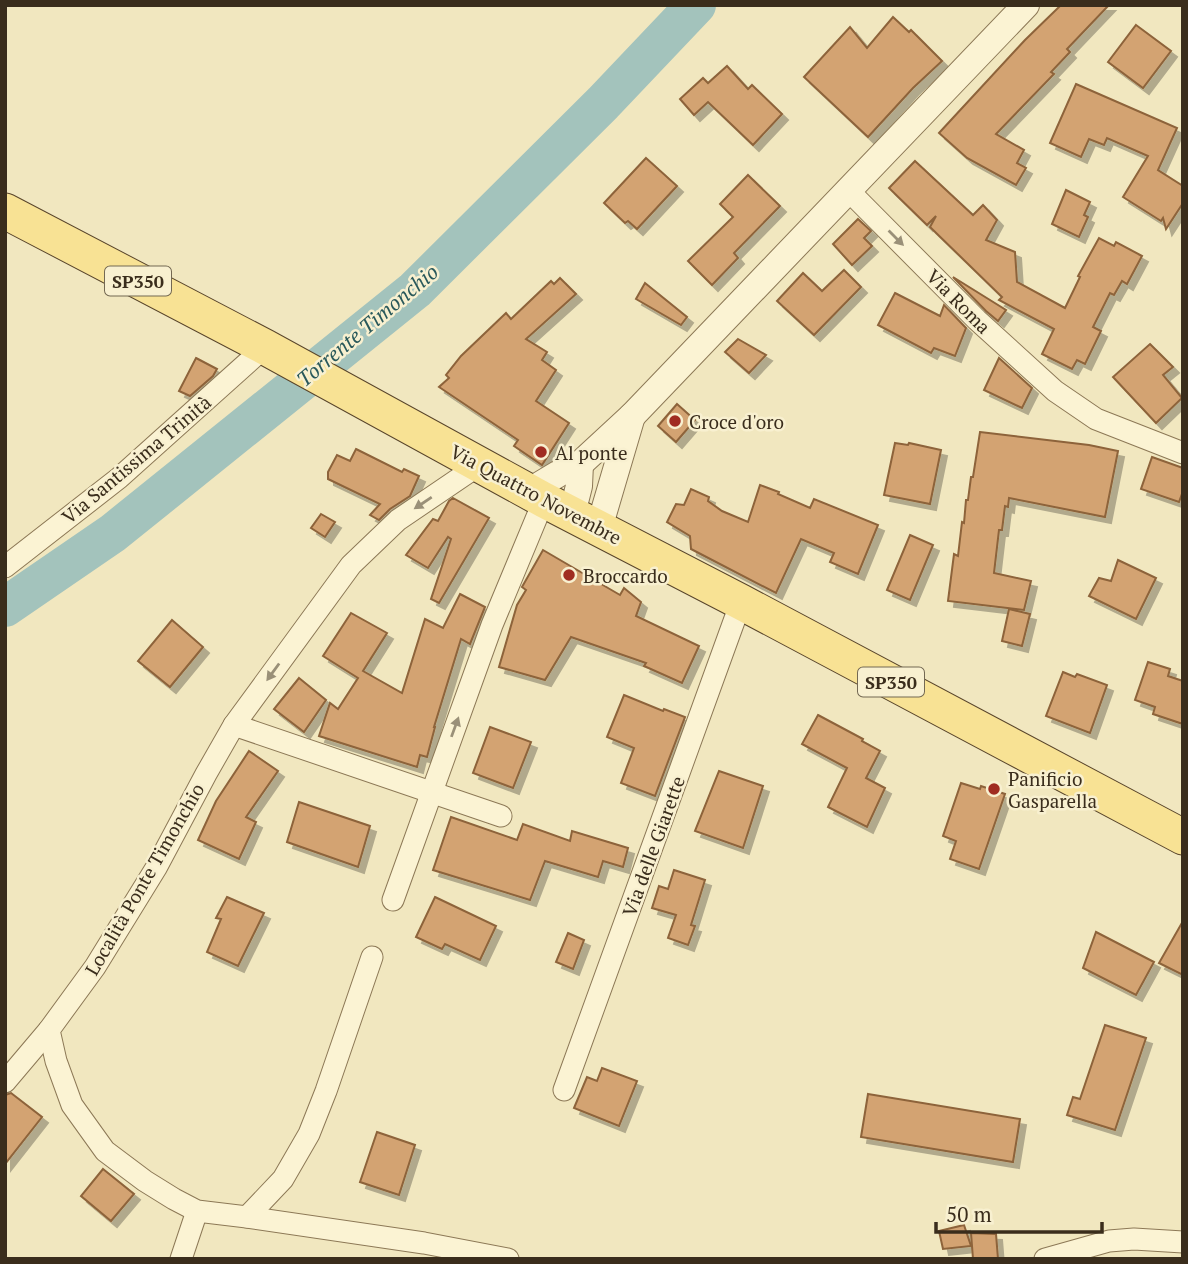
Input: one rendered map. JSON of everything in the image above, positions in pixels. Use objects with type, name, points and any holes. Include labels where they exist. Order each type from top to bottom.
[{"type":"main road","name":"SP350","points":[[5,211],[268,349]]},
{"type":"main road","name":"Via Quattro Novembre","points":[[268,349],[561,509],[1183,837]]},
{"type":"street","points":[[561,509],[580,464],[633,415],[1026,5]]},
{"type":"street","name":"Via Roma","points":[[847,190],[977,320],[1055,391],[1096,419],[1183,453]]},
{"type":"street","name":"Via Santissima Trinità","points":[[5,567],[119,478],[268,349]]},
{"type":"street","points":[[393,900],[492,625],[561,509],[633,415]]},
{"type":"street","points":[[561,509],[579,486],[580,464]]},
{"type":"street","name":"Località Ponte Timonchio","points":[[5,1082],[49,1030],[95,967],[156,868],[234,725],[351,565],[398,520],[480,465]]},
{"type":"street","name":"Via delle Giarette","points":[[564,1090],[741,602]]},
{"type":"street","points":[[234,725],[501,816]]},
{"type":"street","points":[[247,1217],[282,1179],[309,1134],[372,957]]},
{"type":"street","points":[[49,1030],[56,1061],[72,1105],[105,1151],[145,1181],[197,1211],[424,1243],[508,1259]]},
{"type":"street","points":[[181,1259],[197,1211]]},
{"type":"street","points":[[1045,1259],[1109,1241],[1134,1239],[1183,1242]]},
{"type":"building","points":[[1061,5],[1109,5],[1067,49],[1070,52],[1051,72],[1054,74],[996,134],[1024,150],[1017,163],[1026,168],[1016,185],[967,158],[939,133]]},
{"type":"building","points":[[893,17],[909,32],[911,30],[942,61],[868,137],[804,77],[850,27],[867,48]]},
{"type":"building","points":[[1136,25],[1171,51],[1143,88],[1108,62]]},
{"type":"building","points":[[727,66],[748,89],[752,85],[782,114],[753,145],[708,102],[694,115],[680,99],[703,78],[708,83]]},
{"type":"building","points":[[1076,84],[1177,128],[1158,170],[1183,186],[1183,203],[1166,229],[1163,218],[1161,221],[1123,197],[1148,156],[1107,138],[1104,145],[1089,139],[1081,157],[1050,143]]},
{"type":"building","points":[[646,158],[677,186],[637,229],[628,221],[625,223],[604,203]]},
{"type":"building","points":[[915,161],[973,215],[983,205],[997,220],[986,240],[1015,252],[1017,282],[1065,308],[1080,277],[1078,276],[1099,238],[1114,246],[1116,242],[1142,256],[1127,284],[1122,281],[1114,295],[1110,293],[1093,327],[1101,331],[1085,364],[1077,360],[1072,369],[1042,354],[1054,329],[999,300],[1002,297],[930,227],[936,216],[927,225],[889,188]]},
{"type":"building","points":[[748,175],[780,206],[734,253],[738,258],[712,285],[688,261],[733,217],[720,204]]},
{"type":"building","points":[[1066,190],[1090,202],[1084,215],[1088,217],[1079,237],[1052,224]]},
{"type":"building","points":[[858,219],[871,231],[864,238],[872,246],[852,265],[833,244]]},
{"type":"building","points":[[844,270],[861,287],[814,335],[777,301],[803,273],[822,291]]},
{"type":"building","points":[[953,277],[1006,310],[998,321],[986,311]]},
{"type":"building","points":[[560,278],[576,294],[526,339],[547,352],[542,360],[556,370],[536,401],[569,423],[542,465],[514,446],[518,440],[439,387],[449,378],[446,375],[461,356],[506,313],[511,319],[551,281],[554,284]]},
{"type":"building","points":[[645,283],[687,317],[681,325],[636,299]]},
{"type":"building","points":[[895,293],[940,316],[944,305],[966,328],[955,356],[934,348],[931,353],[878,325]]},
{"type":"building","points":[[738,339],[766,355],[749,373],[725,352]]},
{"type":"building","points":[[1150,344],[1173,367],[1163,375],[1182,398],[1156,423],[1113,377]]},
{"type":"building","points":[[196,358],[217,369],[213,376],[190,396],[179,391]]},
{"type":"building","points":[[999,358],[1032,388],[1022,408],[984,390]]},
{"type":"building","points":[[677,404],[695,420],[676,442],[658,426]]},
{"type":"building","points":[[980,432],[1118,451],[1105,517],[1009,498],[1008,507],[1005,506],[1002,530],[999,530],[994,573],[1031,581],[1024,610],[948,601],[954,554],[958,556]]},
{"type":"building","points":[[895,443],[909,443],[941,450],[930,504],[884,495]]},
{"type":"building","points":[[356,449],[402,472],[404,469],[419,476],[410,496],[379,520],[370,515],[380,504],[328,479],[328,472],[337,455],[350,461]]},
{"type":"building","points":[[1152,457],[1183,468],[1183,491],[1179,502],[1141,489]]},
{"type":"building","points":[[760,485],[810,508],[814,499],[878,525],[858,574],[830,562],[834,553],[801,539],[776,593],[691,549],[690,536],[667,522],[676,504],[684,505],[691,489],[709,497],[708,501],[722,511],[748,522]]},
{"type":"building","points":[[453,498],[489,518],[439,603],[431,599],[451,539],[448,537],[428,568],[406,555],[433,519],[438,521]]},
{"type":"building","points":[[321,514],[335,522],[325,537],[311,528]]},
{"type":"building","points":[[910,535],[933,545],[910,600],[887,590]]},
{"type":"building","points":[[543,550],[620,595],[624,588],[641,602],[636,616],[699,646],[682,683],[644,666],[646,663],[571,637],[545,680],[499,667],[517,605],[526,590],[522,587]]},
{"type":"building","points":[[1118,560],[1156,578],[1136,619],[1089,596],[1099,578],[1111,581]]},
{"type":"building","points":[[460,594],[485,607],[470,644],[461,639],[427,757],[420,755],[417,767],[319,736],[330,703],[338,709],[358,678],[323,656],[351,613],[387,633],[363,671],[402,693],[425,619],[443,628]]},
{"type":"building","points":[[1009,609],[1030,614],[1022,646],[1002,641]]},
{"type":"building","points":[[172,620],[203,647],[170,687],[138,661]]},
{"type":"building","points":[[1148,662],[1170,669],[1168,676],[1183,681],[1183,724],[1153,714],[1155,707],[1135,700]]},
{"type":"building","points":[[1063,672],[1107,685],[1090,733],[1046,716]]},
{"type":"building","points":[[299,678],[326,700],[304,732],[274,709]]},
{"type":"building","points":[[624,695],[685,717],[655,796],[621,783],[634,748],[607,737]]},
{"type":"building","points":[[818,715],[880,751],[866,778],[885,788],[867,827],[828,807],[847,768],[802,744]]},
{"type":"building","points":[[490,727],[531,742],[513,788],[473,773]]},
{"type":"building","points":[[249,751],[278,771],[246,817],[256,822],[239,859],[198,840],[216,801]]},
{"type":"building","points":[[719,771],[763,786],[743,848],[695,831]]},
{"type":"building","points":[[961,783],[1005,794],[979,869],[950,859],[956,841],[943,836]]},
{"type":"building","points":[[299,802],[370,826],[358,867],[287,842]]},
{"type":"building","points":[[451,817],[517,840],[523,824],[570,841],[572,831],[628,848],[623,867],[603,861],[598,877],[545,861],[530,900],[433,870]]},
{"type":"building","points":[[674,870],[705,880],[691,925],[695,926],[688,945],[668,938],[676,915],[652,908],[659,886],[668,889]]},
{"type":"building","points":[[227,897],[264,913],[238,966],[207,952],[221,919],[216,918]]},
{"type":"building","points":[[435,897],[496,926],[480,960],[445,944],[442,949],[416,937]]},
{"type":"building","points":[[1183,921],[1183,975],[1159,963]]},
{"type":"building","points":[[1096,932],[1154,962],[1136,995],[1083,968]]},
{"type":"building","points":[[568,933],[584,940],[573,969],[556,962]]},
{"type":"building","points":[[1105,1025],[1146,1038],[1115,1130],[1067,1115],[1073,1097],[1080,1099]]},
{"type":"building","points":[[602,1068],[637,1081],[619,1126],[574,1108],[587,1077],[597,1081]]},
{"type":"building","points":[[11,1093],[42,1117],[5,1164],[5,1095]]},
{"type":"building","points":[[868,1094],[1020,1119],[1013,1162],[861,1137]]},
{"type":"building","points":[[377,1132],[415,1145],[399,1195],[360,1182]]},
{"type":"building","points":[[103,1169],[134,1194],[111,1221],[81,1196]]},
{"type":"building","points":[[964,1225],[971,1246],[943,1249],[939,1231]]},
{"type":"building","points":[[971,1233],[996,1234],[998,1259],[973,1259]]},
{"type":"waterway","name":"Torrente Timonchio","points":[[5,607],[113,533],[415,290],[603,103],[696,5]]},
{"type":"place","name":"Croce d'oro","points":[[675,421]]},
{"type":"place","name":"Al ponte","points":[[541,452]]},
{"type":"place","name":"Broccardo","points":[[569,575]]},
{"type":"place","name":"Panificio Gasparella","points":[[994,789]]}]
